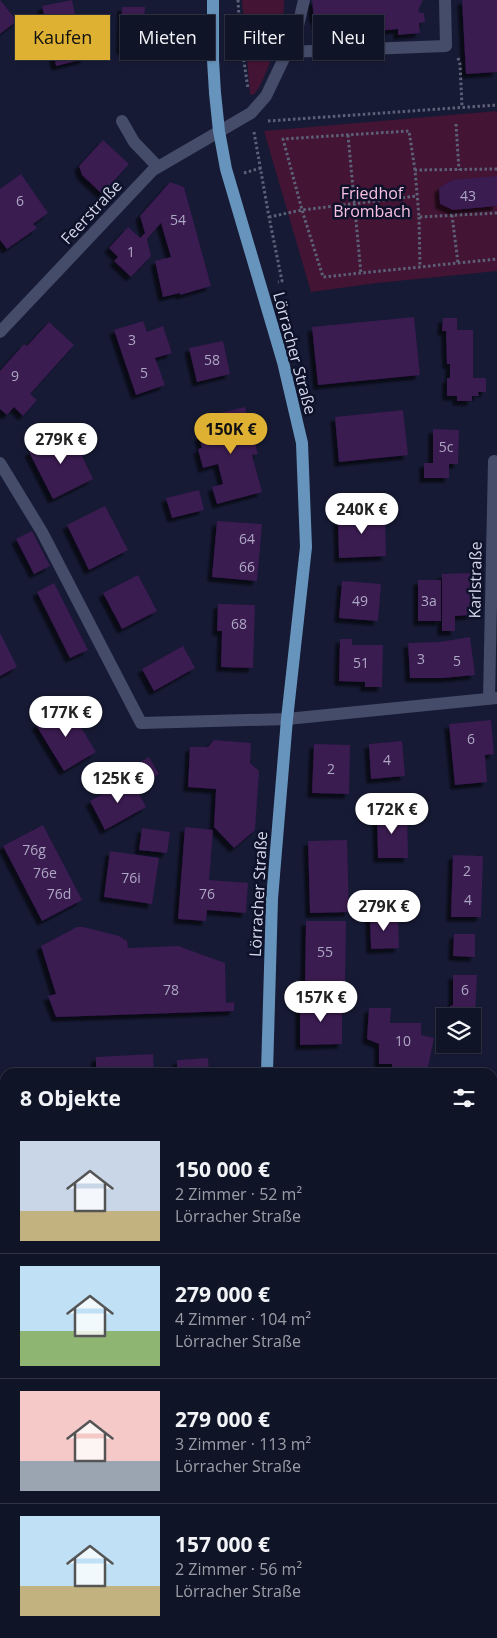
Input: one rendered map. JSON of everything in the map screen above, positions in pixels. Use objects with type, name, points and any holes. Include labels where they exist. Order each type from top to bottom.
[{"type":"main road","name":"Lörracher Straße","points":[[213,0],[213,60],[219,132],[226,169],[283,362],[302,443],[306,547],[287,719],[272,898],[267,1068]]},
{"type":"street","name":"Feerstraße","points":[[301,15],[304,0]]},
{"type":"street","points":[[303,51],[446,46],[445,0]]},
{"type":"street","name":"Feerstraße","points":[[0,332],[158,166],[219,132],[252,118],[266,96],[284,60]]},
{"type":"street","points":[[122,121],[134,142],[158,166]]},
{"type":"street","name":"Karlstraße","points":[[287,719],[493,699],[494,461]]},
{"type":"street","points":[[0,463],[42,532],[141,723],[287,719]]},
{"type":"path","points":[[238,0],[240,34],[252,118],[282,281],[261,286]]},
{"type":"path","points":[[446,46],[456,51],[460,64],[462,107]]},
{"type":"path","points":[[252,118],[497,105]]},
{"type":"path","points":[[456,124],[459,170]]},
{"type":"path","points":[[420,267],[418,196],[409,131],[283,139],[302,210],[323,277],[361,274],[497,259]]},
{"type":"path","points":[[348,135],[361,274]]},
{"type":"path","points":[[238,175],[261,168]]},
{"type":"path","points":[[415,170],[497,169]]},
{"type":"path","points":[[269,217],[302,210],[418,196]]},
{"type":"path","points":[[419,217],[497,213]]},
{"type":"path","points":[[452,216],[458,263]]},
{"type":"green space","points":[[242,0],[284,0],[283,15],[243,15]]},
{"type":"green space","points":[[247,60],[271,60],[257,90],[253,95],[250,94]]},
{"type":"green space","name":"Friedhof Brombach","points":[[497,111],[497,271],[377,283],[311,292],[264,131]]},
{"type":"building","points":[[0,0],[15,19],[15,23],[0,34]]},
{"type":"building","points":[[72,0],[75,15],[44,15],[42,6]]},
{"type":"building","points":[[312,0],[423,0],[418,10],[420,13],[424,13],[425,22],[419,23],[420,33],[398,35],[398,29],[384,30],[384,15],[314,15]]},
{"type":"building","points":[[462,0],[497,0],[497,72],[466,74]]},
{"type":"building","points":[[122,7],[145,7],[144,15],[122,15]]},
{"type":"building","points":[[55,60],[81,60],[56,66]]},
{"type":"building","points":[[103,140],[129,164],[102,194],[82,175],[79,166]]},
{"type":"building","points":[[21,174],[48,213],[33,224],[37,228],[7,249],[0,240],[0,189]]},
{"type":"building","points":[[497,176],[497,206],[453,210],[440,204],[439,188],[452,180]]},
{"type":"building","points":[[170,182],[184,187],[211,286],[180,295],[180,293],[163,297],[155,261],[171,257],[161,223],[147,239],[151,256],[131,277],[114,261],[118,257],[109,248],[128,227],[140,238],[145,233],[140,216]]},
{"type":"building","points":[[414,317],[420,375],[318,385],[312,327]]},
{"type":"building","points":[[443,318],[457,318],[457,330],[473,330],[473,378],[486,378],[486,392],[478,392],[479,396],[472,396],[472,401],[457,401],[457,396],[447,396],[447,378],[450,378],[450,364],[447,364],[446,331],[442,331]]},
{"type":"building","points":[[143,321],[147,332],[163,326],[172,353],[155,358],[165,385],[136,395],[114,330]]},
{"type":"building","points":[[49,322],[74,345],[30,394],[37,400],[23,416],[14,407],[7,415],[0,409],[0,371],[24,344],[27,346]]},
{"type":"building","points":[[223,341],[230,374],[197,382],[189,348]]},
{"type":"building","points":[[245,407],[258,454],[252,455],[262,492],[217,504],[212,487],[223,484],[218,464],[203,468],[198,449],[202,448],[199,436],[212,432],[208,416]]},
{"type":"building","points":[[403,410],[408,455],[339,462],[335,417]]},
{"type":"building","points":[[433,429],[459,430],[458,464],[449,464],[449,478],[424,478],[424,463],[433,463]]},
{"type":"building","points":[[70,431],[93,479],[53,499],[29,452]]},
{"type":"building","points":[[199,490],[204,510],[172,518],[166,498]]},
{"type":"building","points":[[105,506],[128,550],[89,570],[67,525]]},
{"type":"building","points":[[379,508],[379,519],[385,518],[386,556],[339,558],[338,520],[352,520],[352,509]]},
{"type":"building","points":[[217,521],[262,524],[257,581],[212,577]]},
{"type":"building","points":[[32,531],[50,566],[34,574],[16,539]]},
{"type":"building","points":[[471,573],[471,615],[455,616],[455,631],[442,631],[442,574]]},
{"type":"building","points":[[138,575],[157,611],[122,629],[103,593]]},
{"type":"building","points":[[418,580],[441,580],[441,621],[418,621]]},
{"type":"building","points":[[342,581],[381,584],[378,621],[339,618]]},
{"type":"building","points":[[54,583],[88,650],[70,658],[37,592]]},
{"type":"building","points":[[218,604],[255,605],[253,668],[221,667],[222,631],[217,631]]},
{"type":"building","points":[[0,633],[17,667],[0,676]]},
{"type":"building","points":[[470,637],[475,675],[443,678],[410,678],[408,643],[439,642]]},
{"type":"building","points":[[340,639],[352,639],[352,645],[383,645],[382,687],[365,687],[365,682],[339,681]]},
{"type":"building","points":[[183,646],[195,668],[154,691],[142,669]]},
{"type":"building","points":[[68,706],[96,752],[64,771],[36,725]]},
{"type":"building","points":[[491,720],[494,754],[485,755],[487,782],[455,785],[449,724]]},
{"type":"building","points":[[214,740],[251,743],[250,763],[259,771],[255,830],[234,848],[214,827],[216,789],[188,787],[190,747],[208,747]]},
{"type":"building","points":[[402,741],[405,776],[371,779],[369,744]]},
{"type":"building","points":[[314,744],[350,745],[349,794],[312,793]]},
{"type":"building","points":[[149,757],[159,774],[142,783],[133,767]]},
{"type":"building","points":[[131,778],[146,807],[105,830],[90,801]]},
{"type":"building","points":[[377,812],[407,812],[408,858],[378,858]]},
{"type":"building","points":[[43,825],[82,900],[42,921],[3,846]]},
{"type":"building","points":[[185,827],[213,830],[209,880],[248,883],[246,913],[207,910],[206,921],[178,919]]},
{"type":"building","points":[[142,828],[170,832],[167,853],[139,850]]},
{"type":"building","points":[[347,840],[349,912],[310,913],[308,841]]},
{"type":"building","points":[[110,851],[159,858],[152,904],[104,897]]},
{"type":"building","points":[[453,855],[483,856],[481,917],[451,917]]},
{"type":"building","points":[[398,914],[399,948],[371,949],[370,915]]},
{"type":"building","points":[[306,921],[346,921],[345,983],[305,983]]},
{"type":"building","points":[[77,927],[119,936],[127,941],[128,948],[178,946],[225,963],[226,1003],[234,1002],[234,1011],[56,1017],[48,996],[56,994],[41,946]]},
{"type":"building","points":[[454,934],[475,934],[475,957],[453,956]]},
{"type":"building","points":[[453,975],[477,975],[475,1008],[450,1008],[453,1005]]},
{"type":"building","points":[[300,1002],[342,1002],[342,1044],[300,1045]]},
{"type":"building","points":[[369,1008],[391,1008],[390,1023],[421,1023],[421,1035],[434,1038],[428,1068],[392,1068],[392,1064],[379,1064],[379,1044],[367,1039]]},
{"type":"building","points":[[153,1054],[154,1068],[96,1068],[96,1057]]},
{"type":"building","points":[[208,1058],[209,1068],[177,1068],[177,1060]]}]
